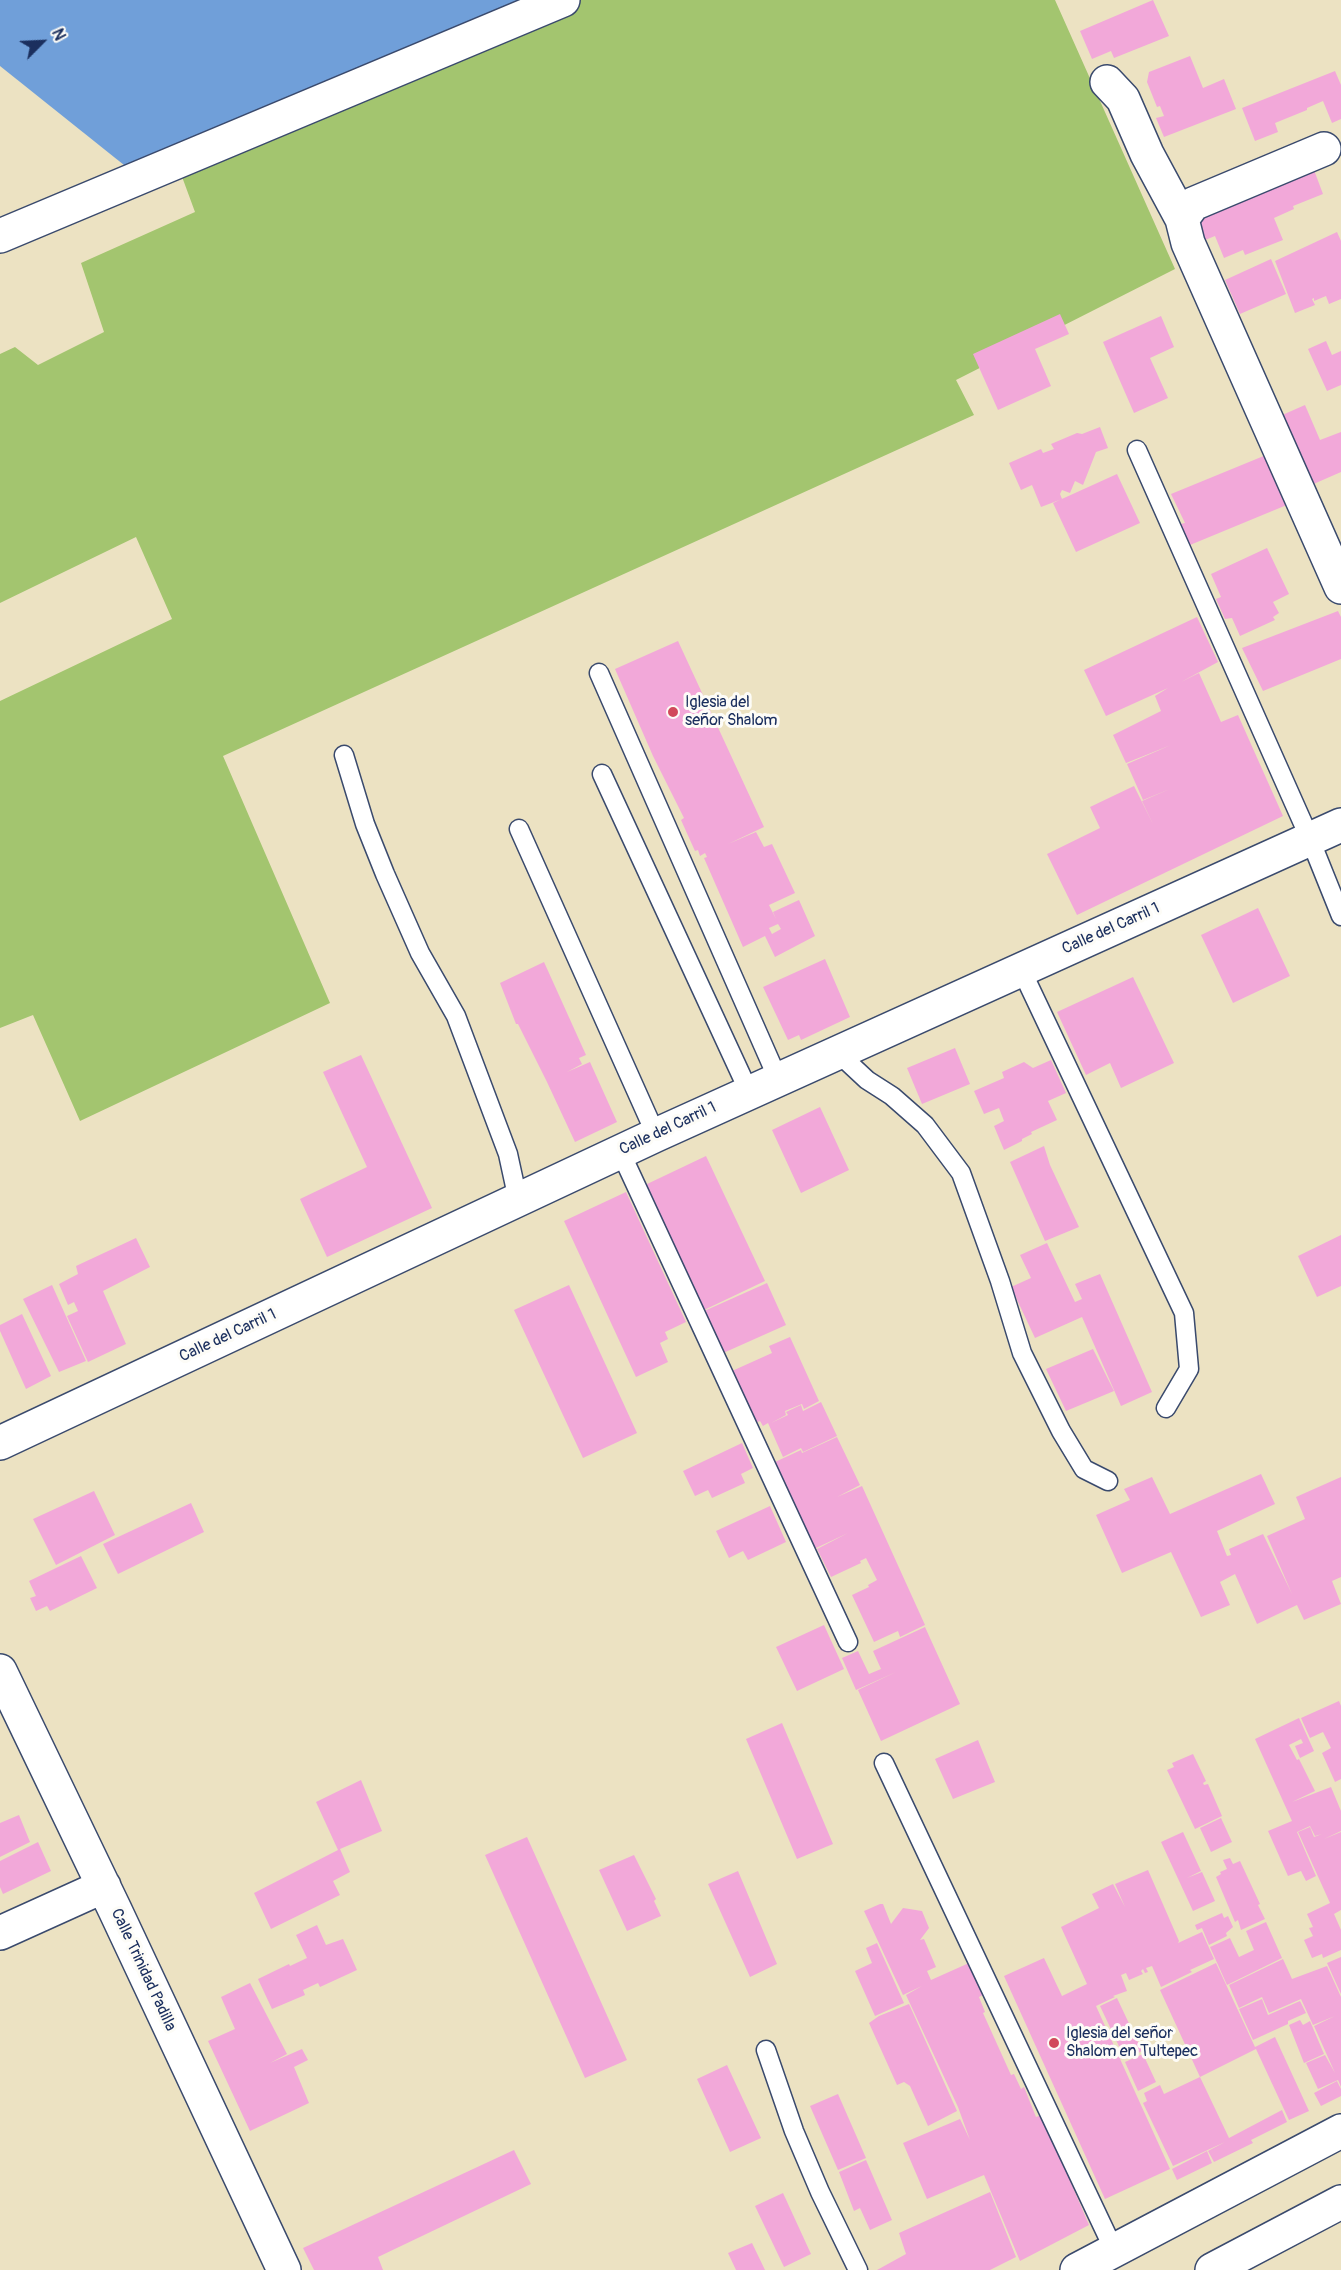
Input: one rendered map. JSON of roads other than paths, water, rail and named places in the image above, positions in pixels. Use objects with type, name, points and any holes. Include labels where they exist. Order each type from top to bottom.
[{"type":"street","points":[[0,236],[563,0]]},
{"type":"street","points":[[1107,82],[1123,99],[1162,184],[1182,219],[1188,243],[1341,587]]},
{"type":"street","points":[[1182,219],[1193,204],[1324,150]]},
{"type":"street","name":"Calle del Carril 1","points":[[0,1443],[620,1151],[1341,825]]},
{"type":"street","name":"Calle Trinidad Padilla","points":[[1,1675],[104,1886],[284,2270]]},
{"type":"street","points":[[0,1933],[104,1886]]},
{"type":"street","points":[[1077,2270],[1341,2131]]},
{"type":"street","points":[[1212,2270],[1341,2202]]},
{"type":"lane","points":[[1137,450],[1310,839],[1341,916]]},
{"type":"lane","points":[[599,672],[764,1085]]},
{"type":"lane","points":[[344,756],[365,824],[385,874],[420,953],[456,1016],[508,1154],[518,1200]]},
{"type":"lane","points":[[602,774],[764,1085]]},
{"type":"lane","points":[[519,829],[656,1135]]},
{"type":"lane","points":[[1021,969],[1184,1313],[1189,1370],[1166,1408]]},
{"type":"lane","points":[[837,1052],[867,1080],[892,1096],[924,1125],[961,1173],[1000,1281],[1022,1353],[1084,1469],[1108,1481]]},
{"type":"lane","points":[[620,1151],[848,1642]]},
{"type":"lane","points":[[884,1763],[1114,2250]]},
{"type":"lane","points":[[766,2050],[794,2131],[820,2192],[858,2270]]},
{"type":"water","points":[[0,0],[534,0],[134,173],[0,66]]},
{"type":"place","name":"Iglesia del señor Shalom","points":[[673,712]]},
{"type":"place","name":"Iglesia del señor Shalom en Tultepec","points":[[1054,2043]]}]
